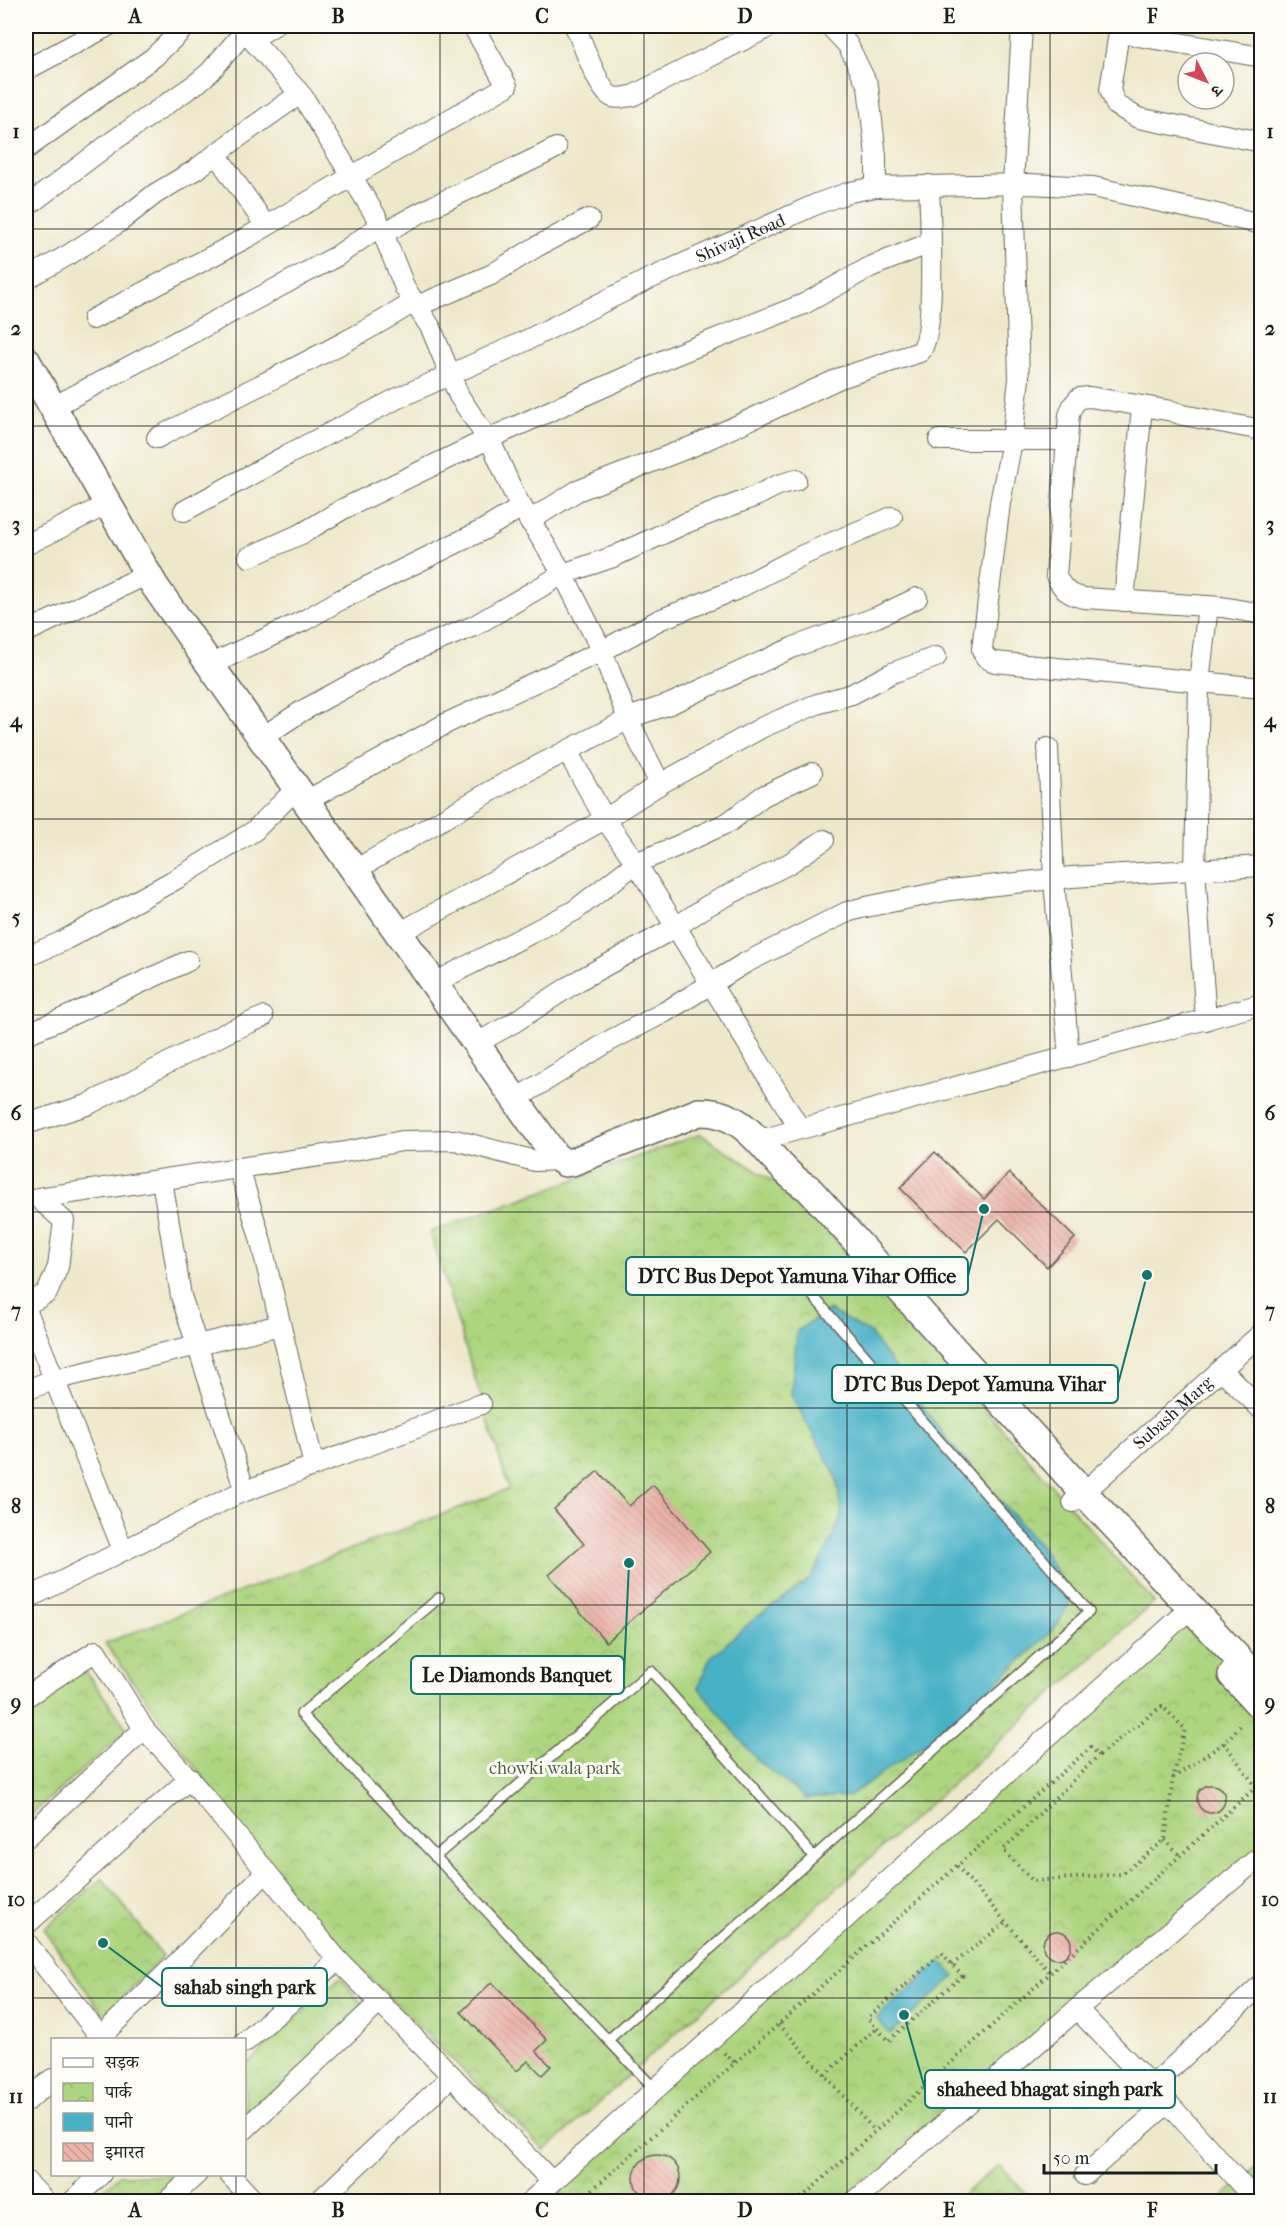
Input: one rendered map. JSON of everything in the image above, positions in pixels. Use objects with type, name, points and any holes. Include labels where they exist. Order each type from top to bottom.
[{"type":"street","points":[[26,70],[108,26]]},
{"type":"street","points":[[26,149],[154,57],[186,26]]},
{"type":"street","points":[[26,207],[113,141],[197,83],[246,32],[273,26]]},
{"type":"street","points":[[93,319],[266,226],[507,86],[473,26]]},
{"type":"street","points":[[575,26],[602,87],[609,95],[619,98],[632,96],[771,26]]},
{"type":"street","points":[[830,26],[848,45],[868,86],[876,156],[876,187]]},
{"type":"street","points":[[1022,26],[1013,185],[1019,379],[1012,441],[1000,503],[982,649],[984,655],[988,660],[995,662],[1262,688]]},
{"type":"street","points":[[1262,57],[1120,29],[1110,90],[1116,105],[1138,118],[1262,142]]},
{"type":"street","points":[[246,32],[298,92],[382,230],[405,288],[431,328],[459,396],[488,439],[525,514],[564,574],[603,651],[628,719],[660,784]]},
{"type":"street","points":[[26,279],[118,223],[155,194],[195,170],[294,98],[298,92]]},
{"type":"street","points":[[52,407],[382,230],[517,169],[555,148]]},
{"type":"street","points":[[216,154],[266,226]]},
{"type":"street","points":[[210,665],[295,626],[340,600],[483,530],[693,446],[840,378],[920,352],[926,343],[930,318],[930,185]]},
{"type":"street","name":"Shivaji Road","points":[[184,511],[289,454],[450,374],[521,344],[595,304],[734,240],[850,192],[876,187],[930,185],[1094,187],[1262,224]]},
{"type":"street","points":[[157,438],[321,355],[415,304],[491,275],[536,246],[589,219]]},
{"type":"street","points":[[249,557],[303,533],[343,509],[488,439],[675,356],[804,304],[870,267],[930,243]]},
{"type":"street","points":[[26,360],[148,574],[559,1160]]},
{"type":"street","points":[[1262,430],[1142,406],[1090,397],[1079,398],[1072,405],[1069,415],[1056,576],[1061,586],[1071,595],[1208,606],[1262,615]]},
{"type":"street","points":[[1124,601],[1142,406]]},
{"type":"street","points":[[939,440],[1066,440]]},
{"type":"street","points":[[261,738],[302,711],[410,652],[474,626],[564,574],[613,557],[686,523],[778,485],[796,480]]},
{"type":"street","points":[[26,545],[108,504]]},
{"type":"street","points":[[26,957],[61,942],[206,861],[254,831],[302,795],[447,723],[603,651],[659,620],[735,590],[803,555],[892,517]]},
{"type":"street","points":[[26,632],[148,574]]},
{"type":"street","points":[[355,870],[512,779],[628,719],[670,704],[794,647],[877,617],[917,598]]},
{"type":"street","points":[[1206,1020],[1196,870],[1199,682],[1208,606]]},
{"type":"street","points":[[399,933],[605,819],[660,784],[763,727],[817,704],[852,694],[892,673],[936,657]]},
{"type":"street","points":[[1048,748],[1054,880],[1069,1057]]},
{"type":"street","points":[[567,751],[605,819],[636,863],[800,1129]]},
{"type":"street","points":[[435,983],[574,911],[636,863],[729,822],[763,796],[812,772]]},
{"type":"street","points":[[477,1043],[513,1023],[581,979],[676,927],[707,906],[790,863],[824,840]]},
{"type":"street","points":[[516,1099],[611,1040],[665,1012],[745,963],[847,912],[950,890],[1054,880],[1262,866]]},
{"type":"street","points":[[26,1034],[71,1016],[188,961]]},
{"type":"street","points":[[760,1140],[1262,1004]]},
{"type":"street","points":[[26,1124],[87,1105],[226,1033],[263,1017]]},
{"type":"street","points":[[32,1198],[339,1153],[402,1141],[455,1140],[535,1161],[572,1162],[699,1113],[711,1112],[721,1115],[748,1129],[760,1140],[795,1181],[798,1195],[1186,1612],[1262,1684]]},
{"type":"street","points":[[239,1168],[260,1238],[314,1466]]},
{"type":"street","points":[[162,1180],[181,1296],[245,1491]]},
{"type":"street","points":[[32,1198],[64,1221],[58,1266],[47,1293],[26,1307],[123,1550]]},
{"type":"street","points":[[26,1390],[54,1380],[280,1325]]},
{"type":"street","name":"Subash Marg","points":[[1078,1497],[1262,1333]]},
{"type":"street","points":[[1221,1369],[1262,1410]]},
{"type":"street","points":[[26,1599],[245,1491],[481,1404]]},
{"type":"street","points":[[1186,1612],[1262,1708]]},
{"type":"street","points":[[530,2202],[1186,1612]]},
{"type":"street","points":[[26,1697],[96,1651],[144,1729],[190,1778],[338,1960],[552,2182]]},
{"type":"street","points":[[26,1838],[144,1729]]},
{"type":"street","points":[[26,1925],[190,1778]]},
{"type":"street","points":[[854,2202],[877,2194],[1077,2009],[1262,1855]]},
{"type":"street","points":[[26,1942],[100,2038],[266,1873]]},
{"type":"street","points":[[246,2041],[338,1960]]},
{"type":"street","points":[[1152,2086],[1262,1984]]},
{"type":"street","points":[[246,2128],[380,2002]]},
{"type":"street","points":[[1077,2009],[1168,2103],[1257,2202]]},
{"type":"street","points":[[318,2202],[452,2076]]},
{"type":"street","points":[[26,2102],[51,2080]]},
{"type":"street","points":[[1085,2175],[1168,2103]]},
{"type":"street","points":[[72,2202],[100,2176]]},
{"type":"street","points":[[166,2202],[195,2176]]},
{"type":"street","points":[[230,2176],[255,2202]]},
{"type":"street","points":[[26,2181],[46,2202]]},
{"type":"lane","points":[[608,2040],[1089,1612],[813,1296]]},
{"type":"lane","points":[[439,1598],[301,1714],[655,2089]]},
{"type":"lane","points":[[435,1857],[651,1671],[813,1856]]},
{"type":"path","points":[[1162,1706],[1185,1729],[1173,1778],[1166,1840],[1122,1874],[1033,1881],[1003,1850],[1099,1755],[1162,1706]]},
{"type":"path","points":[[1173,1778],[1224,1743],[1240,1726]]},
{"type":"path","points":[[797,2202],[1256,1787],[1224,1743]]},
{"type":"path","points":[[591,2202],[585,2196],[1091,1747],[1099,1755]]},
{"type":"path","points":[[1166,1840],[1180,1856]]},
{"type":"path","points":[[957,1866],[1050,1973]]},
{"type":"path","points":[[952,1965],[1006,1922]]},
{"type":"path","points":[[942,1953],[952,1965],[962,1976],[888,2041],[868,2018],[942,1953]]},
{"type":"path","points":[[779,2024],[875,2131]]},
{"type":"path","points":[[825,2075],[877,2028]]},
{"type":"green space","name":"chowki wala park","points":[[700,1134],[800,1199],[1154,1602],[545,2151],[297,1907],[105,1643],[509,1489],[430,1232]]},
{"type":"green space","points":[[1190,1611],[1261,1685],[1261,1848],[854,2201],[569,2201],[552,2182]]},
{"type":"green space","points":[[83,1668],[128,1730],[26,1819],[26,1711]]},
{"type":"green space","points":[[102,1878],[163,1956],[104,2016],[44,1929]]},
{"type":"green space","points":[[340,1977],[368,2011],[246,2120],[246,2065]]},
{"type":"green space","points":[[1261,2162],[1261,2201],[1219,2201]]},
{"type":"green space","points":[[999,2165],[1033,2201],[955,2201]]},
{"type":"green space","points":[[118,2176],[190,2176],[159,2201],[89,2202]]},
{"type":"water","points":[[829,1310],[870,1333],[950,1443],[1043,1550],[1072,1599],[1056,1627],[951,1726],[849,1796],[807,1799],[757,1760],[698,1687],[710,1658],[753,1620],[810,1579],[842,1515],[836,1476],[791,1395],[797,1331]]},
{"type":"water","points":[[941,1961],[955,1976],[890,2034],[876,2018]]},
{"type":"building","points":[[935,1152],[984,1199],[1009,1173],[1075,1238],[1047,1267],[999,1219],[966,1252],[900,1188]]},
{"type":"building","points":[[598,1471],[629,1506],[653,1485],[710,1552],[606,1642],[549,1575],[584,1544],[554,1509]]},
{"type":"building","points":[[1211,1785],[1221,1789],[1225,1799],[1221,1809],[1211,1813],[1201,1809],[1197,1799],[1201,1789]]},
{"type":"building","points":[[1057,1931],[1067,1935],[1071,1945],[1067,1955],[1057,1959],[1047,1955],[1043,1945],[1047,1935]]},
{"type":"building","points":[[492,1982],[547,2040],[536,2051],[551,2066],[542,2075],[528,2061],[517,2071],[461,2012]]},
{"type":"building","points":[[657,2155],[666,2156],[674,2161],[679,2169],[679,2187],[674,2195],[666,2200],[657,2201],[648,2200],[640,2195],[635,2187],[634,2178],[635,2169],[640,2161],[648,2156]]},
{"type":"place","name":"DTC Bus Depot Yamuna Vihar Office","points":[[984,1209]]},
{"type":"place","name":"DTC Bus Depot Yamuna Vihar","points":[[1147,1275]]},
{"type":"place","name":"Le Diamonds Banquet","points":[[629,1563]]},
{"type":"place","name":"sahab singh park","points":[[103,1943]]},
{"type":"place","name":"shaheed bhagat singh park","points":[[904,2015]]}]
